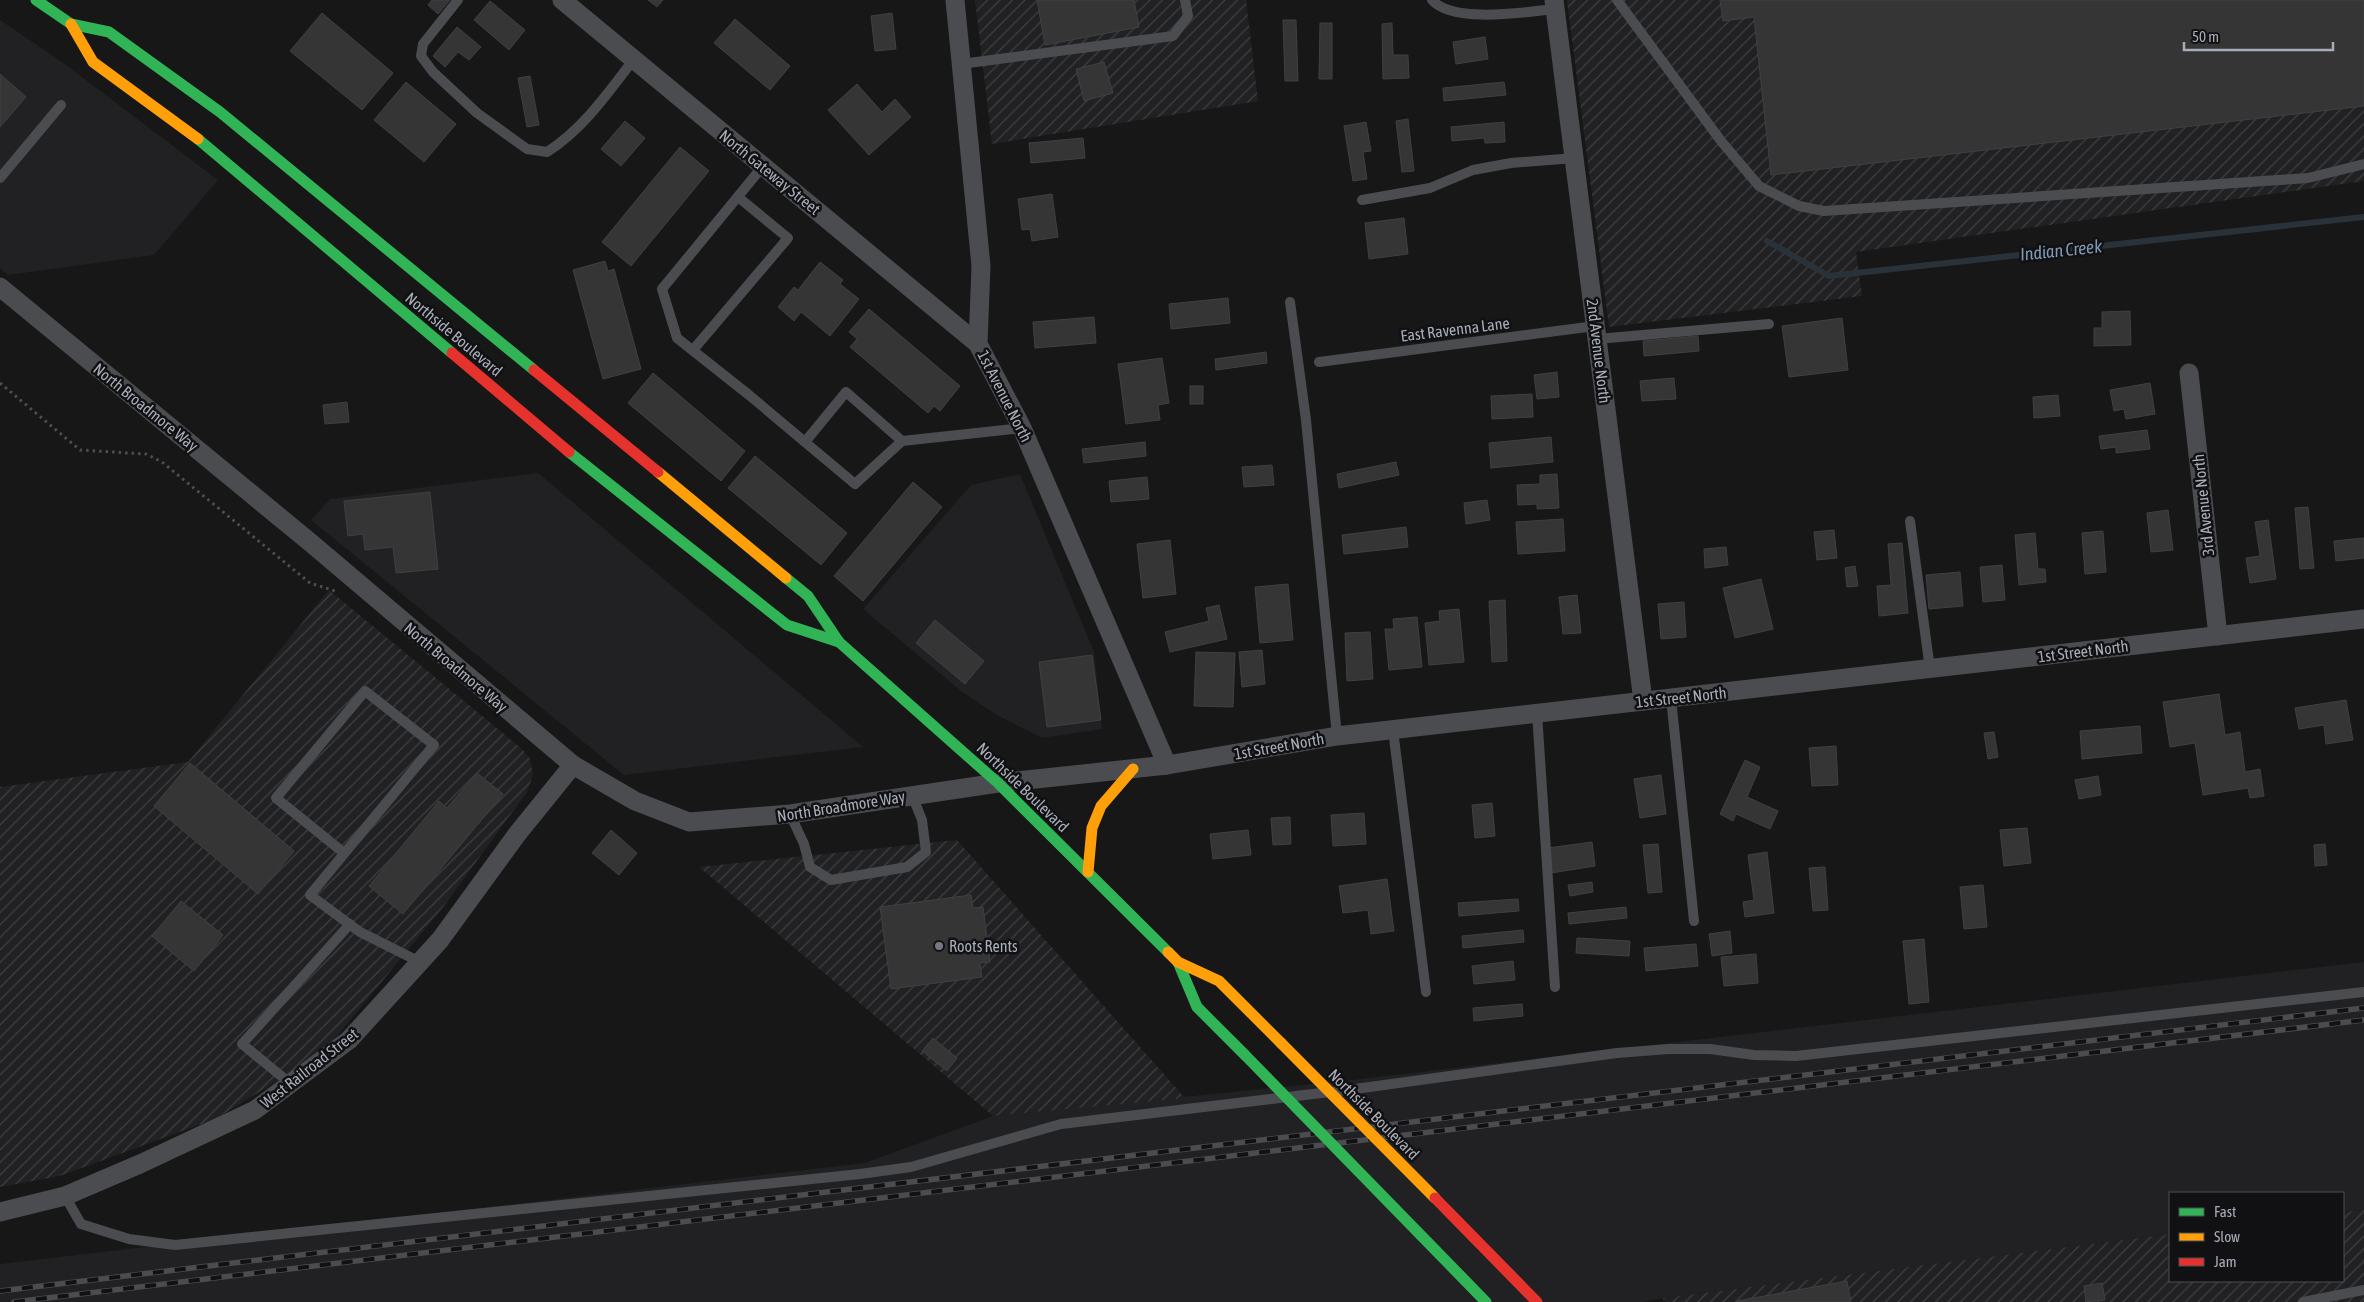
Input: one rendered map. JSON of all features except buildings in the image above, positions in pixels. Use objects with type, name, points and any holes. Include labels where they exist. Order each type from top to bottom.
[{"type":"main road","name":"Northside Boulevard","points":[[36,0],[71,24],[109,32],[220,112],[808,596],[839,642],[998,783],[1178,962],[1219,981],[1537,1302]]},
{"type":"main road","name":"Northside Boulevard","points":[[71,24],[92,62],[200,141],[558,442],[787,625],[839,642]]},
{"type":"main road","points":[[1088,872],[1092,828],[1101,806],[1133,769]]},
{"type":"main road","name":"Northside Boulevard","points":[[1178,962],[1196,1007],[1486,1302]]},
{"type":"street","name":"North Gateway Street","points":[[562,0],[978,344]]},
{"type":"street","name":"1st Avenue North","points":[[955,0],[981,266],[978,344],[1022,428],[1167,765]]},
{"type":"street","name":"2nd Avenue North","points":[[1554,4],[1575,158],[1642,701]]},
{"type":"street","name":"North Broadmore Way","points":[[0,287],[311,543],[573,766],[634,801],[689,822],[790,814],[998,783]]},
{"type":"street","name":"3rd Avenue North","points":[[2189,373],[2218,636]]},
{"type":"street","name":"1st Street North","points":[[998,783],[1167,765],[1338,736],[2364,619]]},
{"type":"street","name":"West Railroad Street","points":[[0,1212],[65,1196],[140,1164],[255,1110],[349,1040],[440,940],[518,832],[573,766]]},
{"type":"lane","points":[[458,0],[423,44],[421,56],[432,72],[477,113],[527,149],[547,152],[565,141],[601,102],[634,60]]},
{"type":"lane","points":[[961,64],[1173,36],[1188,16],[1184,0]]},
{"type":"lane","points":[[1432,0],[1450,11],[1486,14],[1554,4]]},
{"type":"lane","points":[[1617,0],[1721,142],[1759,186],[1799,206],[1824,211],[2298,179],[2364,164]]},
{"type":"lane","points":[[0,178],[61,105]]},
{"type":"lane","points":[[1362,200],[1430,188],[1473,170],[1510,164],[1575,158]]},
{"type":"lane","points":[[763,166],[662,289],[677,338],[855,484],[902,441],[1022,428]]},
{"type":"lane","points":[[693,350],[788,238],[738,197]]},
{"type":"lane","points":[[1290,302],[1306,420],[1338,736]]},
{"type":"lane","name":"East Ravenna Lane","points":[[1319,362],[1596,332],[1769,324]]},
{"type":"lane","points":[[805,442],[846,392],[902,441]]},
{"type":"lane","points":[[1910,521],[1930,669]]},
{"type":"lane","points":[[344,853],[276,798],[365,691],[434,745],[310,895],[350,924],[420,962]]},
{"type":"lane","points":[[1671,698],[1694,921]]},
{"type":"lane","points":[[1537,713],[1555,987]]},
{"type":"lane","points":[[1393,730],[1426,992]]},
{"type":"lane","points":[[790,814],[804,844],[810,867],[831,880],[907,867],[926,852],[922,820],[912,795]]},
{"type":"lane","points":[[291,1084],[242,1044],[350,924]]},
{"type":"lane","points":[[65,1196],[81,1224],[129,1239],[175,1245],[877,1172],[910,1167],[1061,1124],[1355,1089],[1617,1053],[1710,1049],[1754,1055],[1796,1056],[2364,992]]},
{"type":"lane","points":[[2303,1302],[2364,1290]]},
{"type":"path","points":[[0,383],[80,450],[146,454],[162,462],[310,583],[335,591]]},
{"type":"shaded area","points":[[975,0],[1246,0],[1258,101],[992,144]]},
{"type":"shaded area","points":[[1567,0],[2364,0],[2364,181],[1856,252],[1862,296],[1609,327]]},
{"type":"shaded area","points":[[0,20],[62,62],[218,180],[154,255],[8,275],[0,268]]},
{"type":"shaded area","points":[[538,473],[863,747],[624,775],[311,520],[330,499]]},
{"type":"shaded area","points":[[1020,474],[1094,652],[1102,729],[1042,738],[997,715],[961,691],[863,609],[971,485]]},
{"type":"shaded area","points":[[329,590],[522,749],[530,759],[533,775],[527,792],[444,906],[323,1053],[215,1119],[60,1176],[0,1187],[0,787],[188,762]]},
{"type":"shaded area","points":[[957,840],[1185,1098],[993,1116],[699,867]]},
{"type":"shaded area","points":[[2364,962],[2364,1210],[2344,1212],[2344,1192],[2169,1192],[2169,1234],[1643,1302],[0,1302],[0,1264],[865,1163],[993,1116],[1343,1081]]},
{"type":"shaded area","points":[[2364,1210],[2364,1302],[1664,1302],[1663,1298],[2169,1234],[2169,1282],[2344,1282],[2344,1212]]},
{"type":"waterway","name":"Indian Creek","points":[[1767,241],[1829,276],[2364,217]]},
{"type":"railway","points":[[0,1291],[2364,1008]]},
{"type":"railway","points":[[14,1302],[2364,1020]]},
{"type":"traffic: fast","points":[[36,0],[71,24],[109,32],[220,112],[534,370]]},
{"type":"traffic: fast","points":[[198,139],[452,353]]},
{"type":"traffic: fast","points":[[569,452],[787,625],[839,642]]},
{"type":"traffic: fast","points":[[786,578],[808,596],[839,642],[998,783],[1168,952]]},
{"type":"traffic: fast","points":[[1178,962],[1197,1007],[1245,1055]]},
{"type":"traffic: fast","points":[[1245,1055],[1486,1302]]},
{"type":"traffic: slow","points":[[71,24],[93,62],[198,139]]},
{"type":"traffic: slow","points":[[658,472],[786,578]]},
{"type":"traffic: slow","points":[[1088,872],[1092,828],[1101,806],[1133,769]]},
{"type":"traffic: slow","points":[[1168,952],[1178,962],[1219,981],[1281,1043]]},
{"type":"traffic: slow","points":[[1281,1043],[1435,1198]]},
{"type":"traffic: jam","points":[[452,353],[569,452]]},
{"type":"traffic: jam","points":[[534,370],[658,472]]},
{"type":"traffic: jam","points":[[1435,1198],[1537,1302]]},
{"type":"place","name":"Roots Rents","points":[[939,946]]}]
